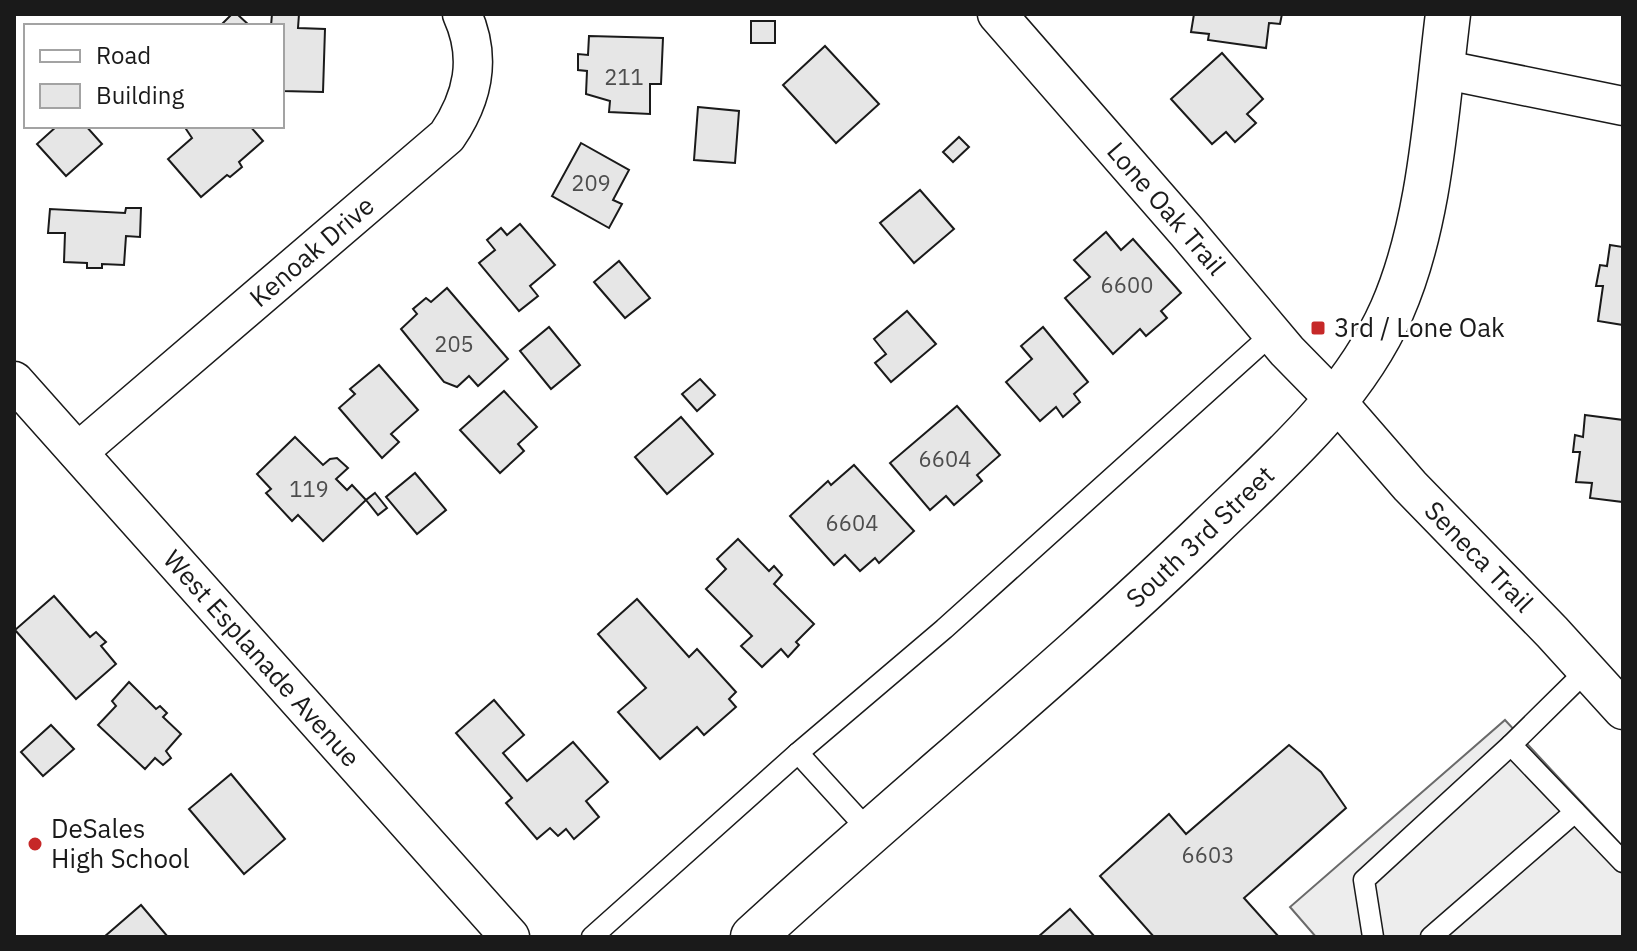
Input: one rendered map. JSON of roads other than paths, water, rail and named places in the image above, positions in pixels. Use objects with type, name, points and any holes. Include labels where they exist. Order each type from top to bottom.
[{"type":"street","name":"Kenoak Drive","points":[[78,452],[447,136],[462,114],[473,79],[474,66],[462,14]]},
{"type":"street","name":"Lone Oak Trail","points":[[997,14],[1273,333],[1337,402]]},
{"type":"street","name":"South 3rd Street","points":[[753,937],[1151,585],[1337,402],[1374,347],[1400,289],[1421,205],[1448,14]]},
{"type":"street","points":[[1441,69],[1623,106]]},
{"type":"street","name":"West Esplanade Avenue","points":[[14,381],[510,937]]},
{"type":"street","name":"Seneca Trail","points":[[1337,402],[1410,486],[1623,710]]},
{"type":"lane","points":[[592,937],[798,753],[944,629],[1273,333]]},
{"type":"lane","points":[[1373,937],[1364,880],[1511,745],[1587,670]]},
{"type":"lane","points":[[1511,745],[1623,862]]},
{"type":"lane","points":[[798,753],[870,832]]},
{"type":"lane","points":[[1431,937],[1575,812]]},
{"type":"place","name":"3rd / Lone Oak","points":[[1318,328]]},
{"type":"place","name":"DeSales High School","points":[[35,844]]}]
